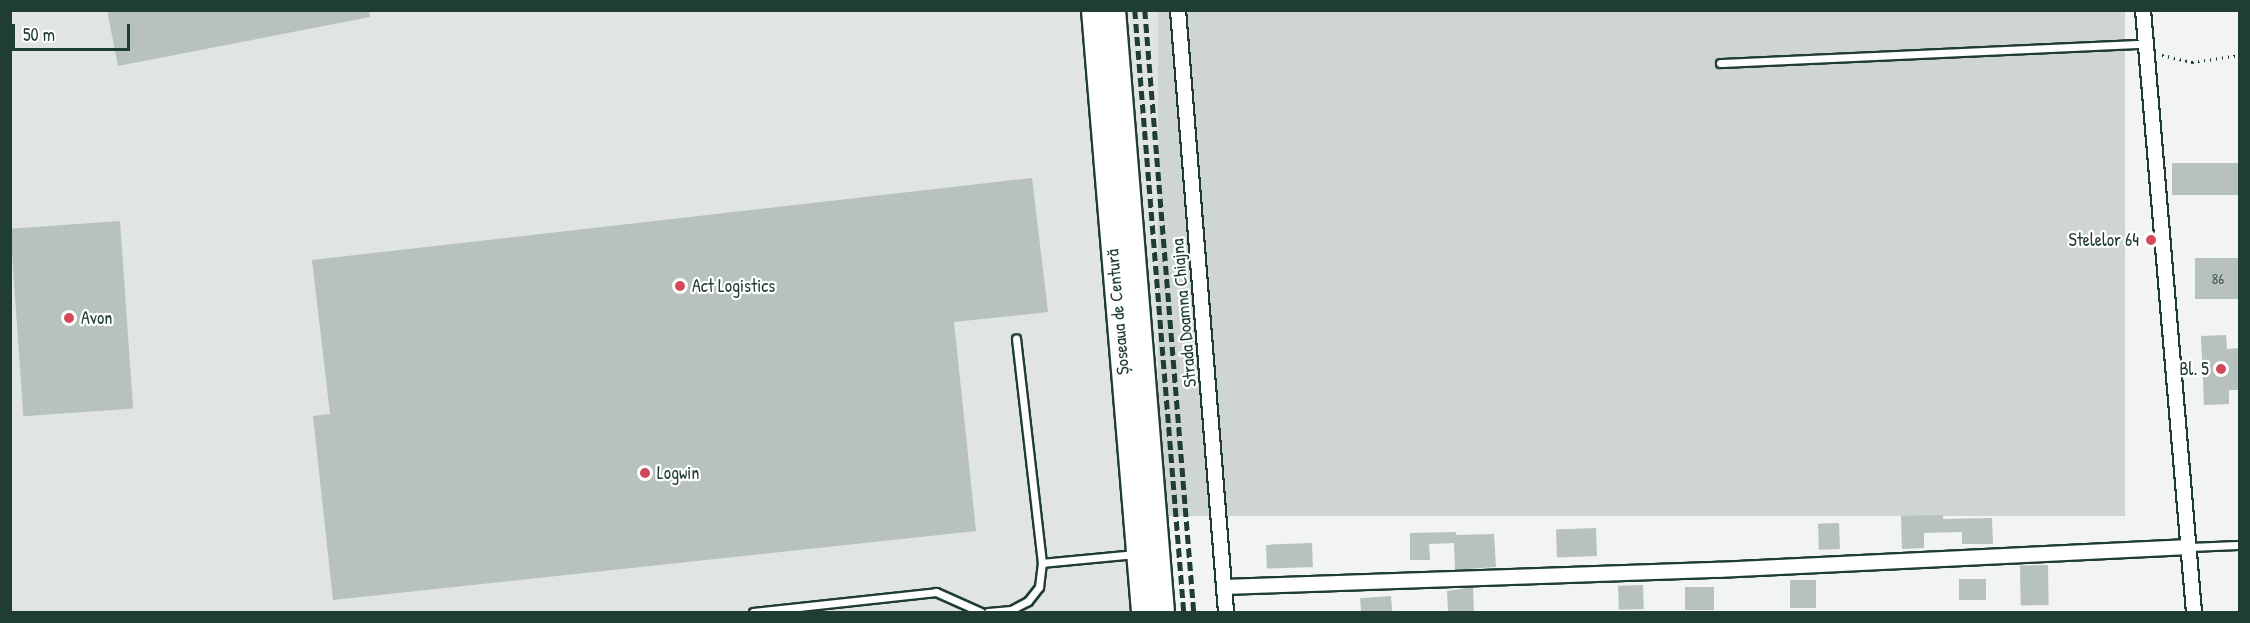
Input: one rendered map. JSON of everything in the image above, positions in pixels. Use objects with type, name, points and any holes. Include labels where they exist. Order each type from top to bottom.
[{"type":"main road","name":"Șoseaua de Centură","points":[[1093,10],[1143,612]]},
{"type":"main road","name":"Șoseaua de Centură","points":[[1114,10],[1163,612]]},
{"type":"street","name":"Strada Doamna Chiajna","points":[[1178,10],[1226,612]]},
{"type":"street","points":[[2143,10],[2194,612]]},
{"type":"street","points":[[1224,587],[1719,570],[2187,547]]},
{"type":"lane","points":[[1720,63],[2145,44]]},
{"type":"lane","points":[[988,612],[1011,610],[1028,601],[1039,587],[1042,563],[1016,339]]},
{"type":"lane","points":[[2187,547],[2240,545]]},
{"type":"lane","points":[[1042,563],[1137,553]]},
{"type":"lane","points":[[753,612],[936,592],[981,612]]},
{"type":"path","points":[[2145,44],[2161,55],[2192,62],[2240,55]]},
{"type":"shaded area","points":[[10,11],[1158,11],[1158,612],[10,612]]},
{"type":"shaded area","points":[[1158,11],[2125,11],[2125,516],[1158,516]]},
{"type":"building","points":[[107,10],[369,10],[370,17],[118,66]]},
{"type":"building","points":[[2172,163],[2240,163],[2240,195],[2172,195]]},
{"type":"building","points":[[1032,178],[1048,312],[954,322],[976,531],[333,600],[313,416],[330,414],[312,260]]},
{"type":"building","name":"Avon","points":[[120,221],[133,409],[23,416],[10,229]]},
{"type":"building","points":[[2195,258],[2240,258],[2240,299],[2195,299]]},
{"type":"building","name":"Bl. 5","points":[[2226,335],[2227,349],[2240,348],[2240,390],[2229,390],[2229,404],[2204,405],[2201,336]]},
{"type":"building","points":[[1943,515],[1943,519],[1992,518],[1993,544],[1962,544],[1962,532],[1924,533],[1924,548],[1902,549],[1901,516]]},
{"type":"building","points":[[1839,523],[1840,549],[1819,550],[1818,524]]},
{"type":"building","points":[[1596,528],[1597,556],[1557,557],[1556,529]]},
{"type":"building","points":[[1456,532],[1456,535],[1494,534],[1496,567],[1455,570],[1454,543],[1429,544],[1430,560],[1410,560],[1410,533]]},
{"type":"building","points":[[1312,543],[1313,567],[1267,569],[1266,545]]},
{"type":"building","points":[[2020,565],[2048,565],[2049,605],[2021,605]]},
{"type":"building","points":[[1959,579],[1986,579],[1986,600],[1959,600]]},
{"type":"building","points":[[1790,580],[1816,580],[1816,608],[1790,608]]},
{"type":"building","points":[[1643,585],[1644,609],[1619,610],[1618,586]]},
{"type":"building","points":[[1473,587],[1474,612],[1448,612],[1447,591]]},
{"type":"building","points":[[1685,587],[1714,587],[1714,610],[1685,610]]},
{"type":"building","points":[[1391,596],[1392,612],[1361,612],[1360,598]]},
{"type":"railway","points":[[1135,10],[1184,612]]},
{"type":"railway","points":[[1145,10],[1194,612]]},
{"type":"place","name":"Stelelor 64","points":[[2151,240]]},
{"type":"place","name":"Act Logistics","points":[[680,286]]},
{"type":"place","name":"Avon","points":[[69,318]]},
{"type":"place","name":"Bl. 5","points":[[2221,369]]},
{"type":"place","name":"Logwin","points":[[645,473]]}]
